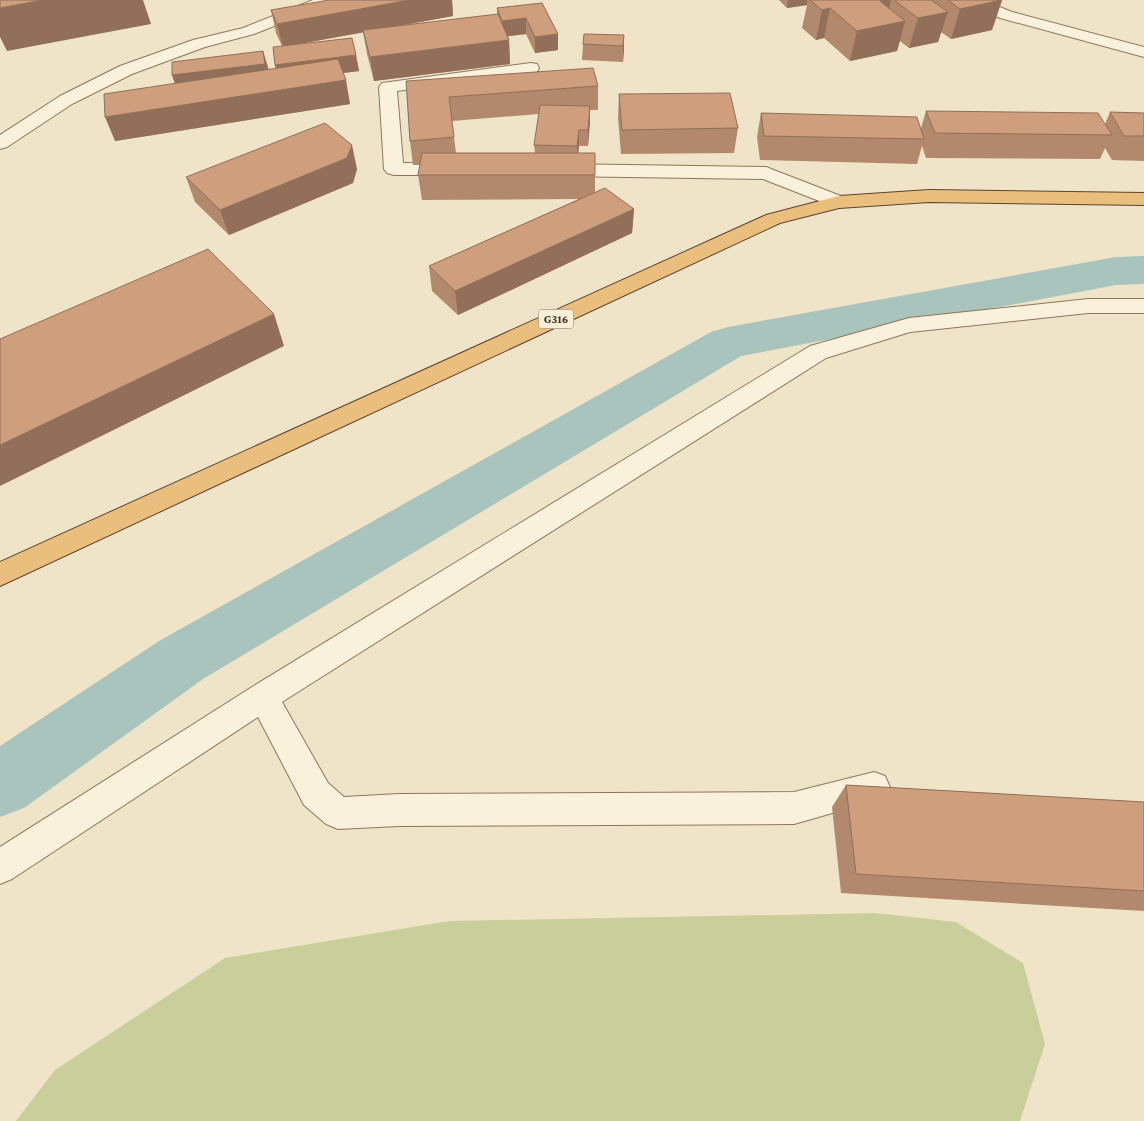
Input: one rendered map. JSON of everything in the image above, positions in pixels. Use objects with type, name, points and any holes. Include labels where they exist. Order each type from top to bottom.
[{"type":"highway","name":"G316","points":[[0,575],[773,219],[839,202],[929,196],[1144,199]]},
{"type":"street","points":[[0,144],[66,100],[126,70],[199,43],[256,28],[327,0]]},
{"type":"street","points":[[970,0],[1006,15],[1144,52]]},
{"type":"street","points":[[473,170],[394,168],[388,87],[532,68]]},
{"type":"street","points":[[541,170],[766,173],[839,202]]},
{"type":"street","points":[[0,867],[263,697],[818,352],[909,325],[1088,306],[1140,313]]},
{"type":"street","points":[[263,697],[316,794],[338,813],[399,810],[794,808],[872,787],[901,789]]},
{"type":"green space","points":[[876,913],[956,922],[1023,963],[1045,1044],[1020,1121],[16,1121],[55,1070],[225,958],[449,921]]},
{"type":"building","points":[[0,0],[43,0],[0,8]]},
{"type":"building","points":[[329,0],[410,0],[277,24],[271,10]]},
{"type":"building","points":[[810,0],[885,0],[880,1],[905,21],[857,31],[830,8],[822,10]]},
{"type":"building","points":[[894,0],[931,0],[948,12],[918,18]]},
{"type":"building","points":[[948,0],[1002,0],[960,9]]},
{"type":"building","points":[[542,3],[558,34],[535,37],[526,18],[502,21],[497,8]]},
{"type":"building","points":[[498,14],[509,40],[370,57],[363,30]]},
{"type":"building","points":[[584,34],[624,35],[623,46],[583,44]]},
{"type":"building","points":[[352,38],[356,55],[275,65],[273,47]]},
{"type":"building","points":[[263,51],[265,64],[172,75],[172,62]]},
{"type":"building","points":[[338,59],[346,80],[105,117],[104,94]]},
{"type":"building","points":[[593,68],[598,86],[449,97],[454,137],[410,141],[406,81]]},
{"type":"building","points":[[730,93],[738,128],[622,130],[619,94]]},
{"type":"building","points":[[540,105],[590,106],[588,130],[579,130],[577,146],[534,145]]},
{"type":"building","points":[[926,111],[1098,113],[1112,135],[935,133]]},
{"type":"building","points":[[1110,112],[1144,113],[1144,136],[1124,136]]},
{"type":"building","points":[[761,113],[917,117],[924,139],[764,136]]},
{"type":"building","points":[[325,123],[352,145],[347,158],[220,210],[186,177]]},
{"type":"building","points":[[422,153],[595,153],[595,175],[418,175]]},
{"type":"building","points":[[605,188],[634,209],[455,291],[429,266]]},
{"type":"building","points":[[208,249],[274,314],[0,445],[0,339]]},
{"type":"building","points":[[846,785],[1144,802],[1144,891],[856,874]]},
{"type":"waterway","points":[[0,785],[181,660],[728,343],[1116,271],[1144,270]]}]
